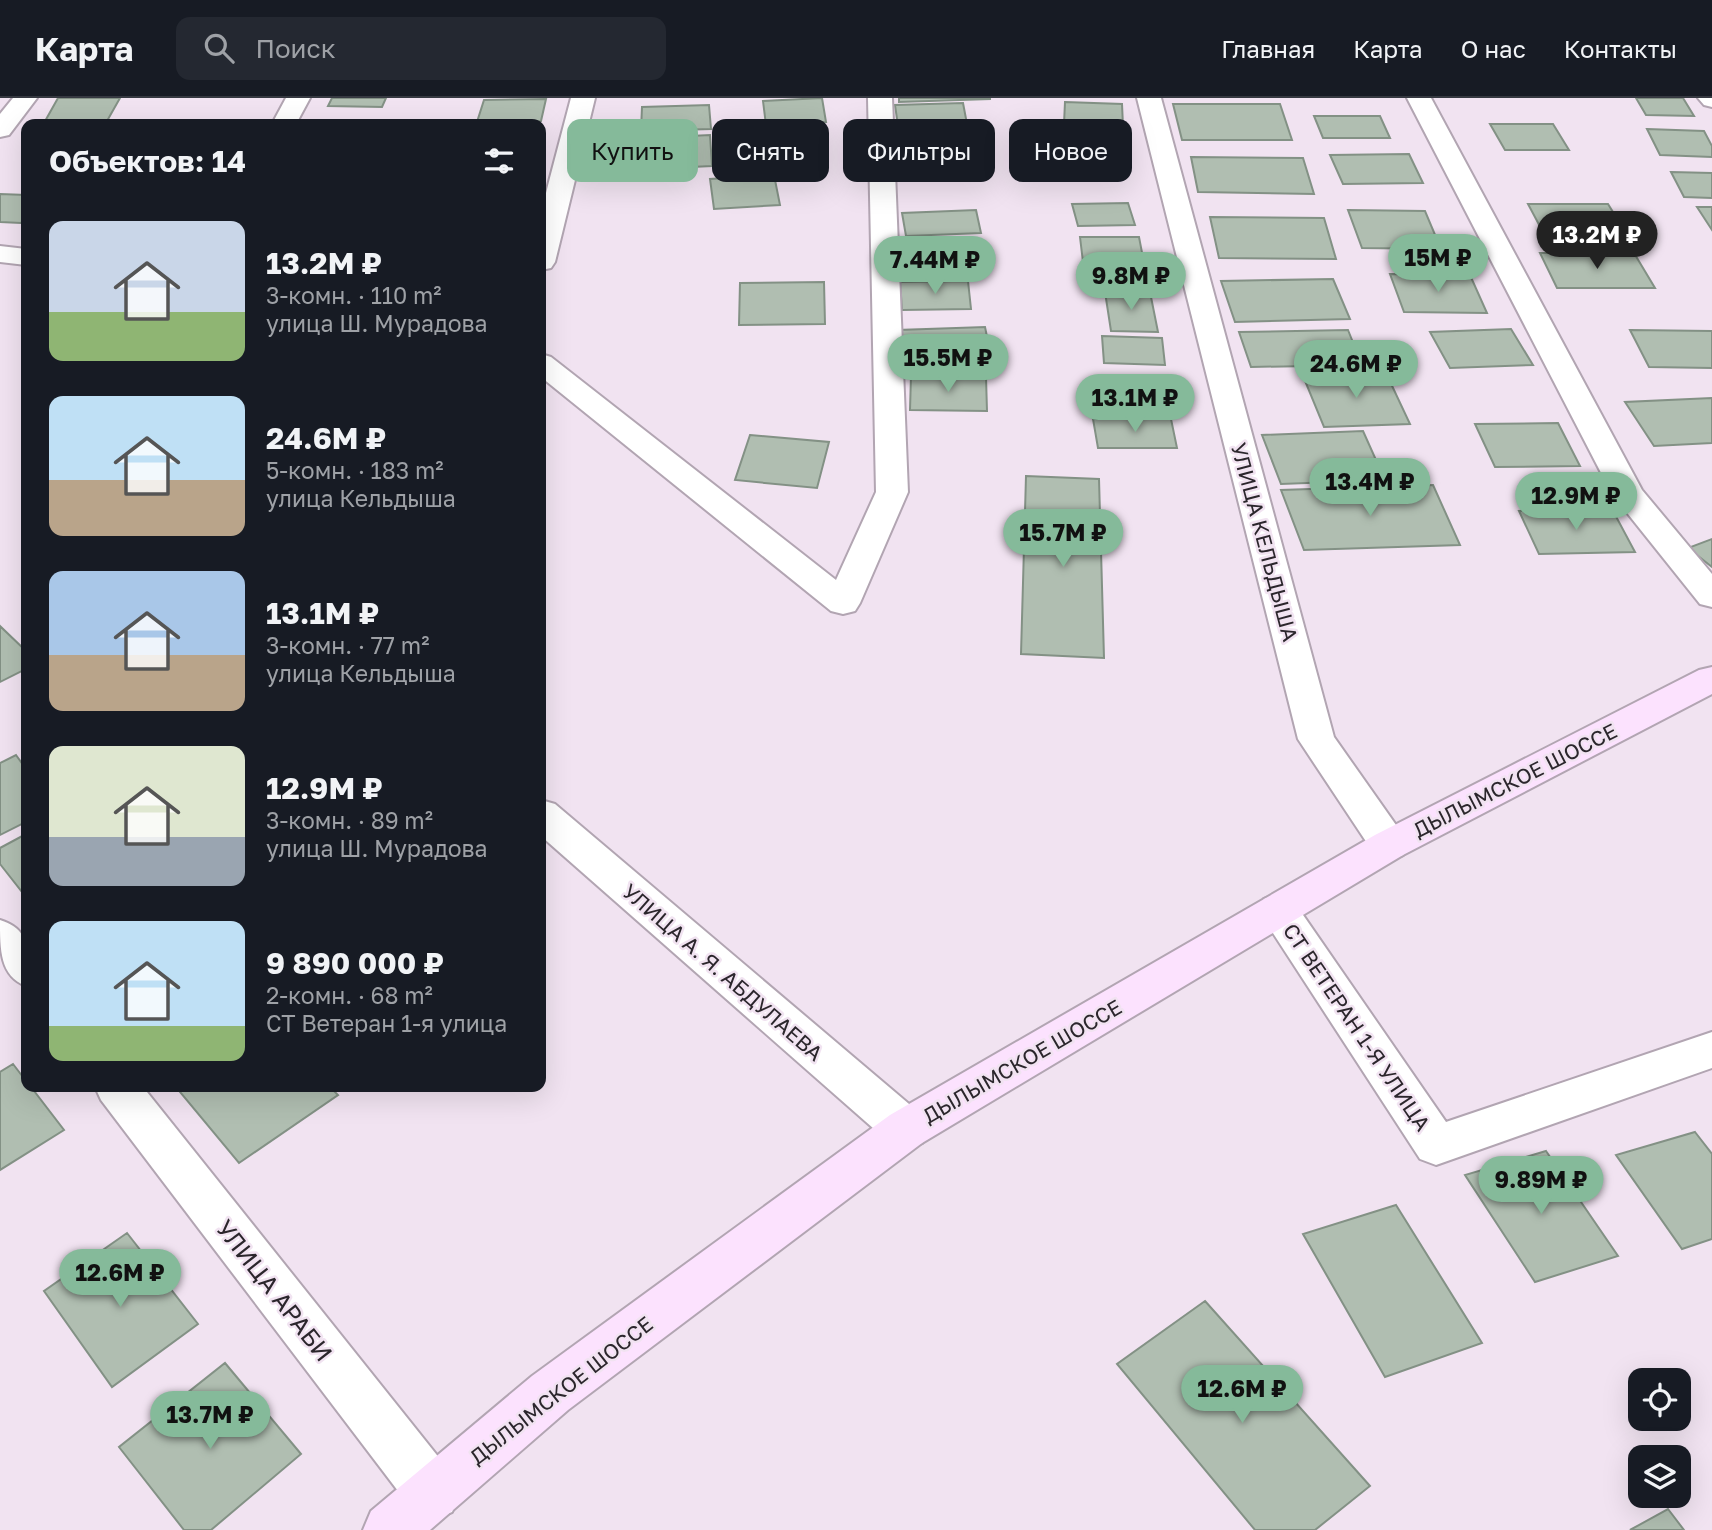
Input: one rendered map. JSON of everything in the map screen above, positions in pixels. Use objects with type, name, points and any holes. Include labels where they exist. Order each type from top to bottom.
[{"type":"main road","name":"ДЫЛЫМСКОЕ ШОССЕ","points":[[390,1530],[550,1394],[906,1129],[1389,845],[1712,679]]},
{"type":"street","points":[[287,119],[298,98]]},
{"type":"street","points":[[546,242],[583,98]]},
{"type":"street","points":[[546,367],[843,603],[892,492],[880,98]]},
{"type":"street","name":"УЛИЦА КЕЛЬДЫША","points":[[1149,98],[1316,739],[1389,845]]},
{"type":"street","points":[[1419,98],[1628,494],[1712,596]]},
{"type":"street","points":[[0,254],[21,256]]},
{"type":"street","name":"УЛИЦА А. Я. АБДУЛАЕВА","points":[[546,818],[906,1129]]},
{"type":"street","name":"СТ ВЕТЕРАН 1-Я УЛИЦА","points":[[1278,910],[1436,1145],[1712,1050]]},
{"type":"street","points":[[0,936],[21,963]]},
{"type":"street","name":"УЛИЦА АРАБИ","points":[[121,1092],[433,1493]]},
{"type":"building","points":[[58,98],[120,98],[108,119],[46,119]]},
{"type":"building","points":[[332,98],[386,98],[382,107],[328,106]]},
{"type":"building","points":[[822,98],[826,119],[765,119],[763,101]]},
{"type":"building","points":[[899,98],[990,98],[990,99],[899,102]]},
{"type":"building","points":[[1636,98],[1683,98],[1694,116],[1646,115]]},
{"type":"building","points":[[546,99],[541,119],[478,119],[484,100]]},
{"type":"building","points":[[1065,102],[1122,104],[1123,119],[1064,119]]},
{"type":"building","points":[[963,103],[966,119],[897,119],[895,105]]},
{"type":"building","points":[[1173,104],[1280,104],[1292,140],[1182,140]]},
{"type":"building","points":[[709,105],[711,129],[698,129],[698,119],[642,119],[642,107]]},
{"type":"building","points":[[1314,116],[1380,116],[1390,138],[1323,138]]},
{"type":"building","points":[[1490,124],[1553,124],[1569,150],[1505,150]]},
{"type":"building","points":[[1647,129],[1704,131],[1712,146],[1712,157],[1660,155]]},
{"type":"building","points":[[710,135],[712,166],[698,167],[698,136]]},
{"type":"building","points":[[1409,154],[1423,183],[1343,184],[1330,155]]},
{"type":"building","points":[[1191,157],[1303,158],[1314,194],[1198,192]]},
{"type":"building","points":[[1671,172],[1712,173],[1712,198],[1684,197]]},
{"type":"building","points":[[710,179],[712,182],[775,182],[780,205],[714,209]]},
{"type":"building","points":[[0,194],[21,195],[21,223],[0,222]]},
{"type":"building","points":[[1128,203],[1135,225],[1078,226],[1072,204]]},
{"type":"building","points":[[1528,204],[1608,204],[1626,233],[1544,234]]},
{"type":"building","points":[[1697,207],[1712,207],[1712,230]]},
{"type":"building","points":[[976,210],[981,233],[906,236],[902,213]]},
{"type":"building","points":[[1348,210],[1425,211],[1441,249],[1362,248]]},
{"type":"building","points":[[1210,217],[1324,218],[1336,259],[1219,258]]},
{"type":"building","points":[[1080,237],[1139,237],[1144,263],[1083,262]]},
{"type":"building","points":[[1540,253],[1634,253],[1655,288],[1557,288]]},
{"type":"building","points":[[1390,274],[1470,275],[1487,313],[1404,312]]},
{"type":"building","points":[[1333,279],[1350,319],[1235,322],[1221,281]]},
{"type":"building","points":[[968,281],[971,309],[902,310],[900,282]]},
{"type":"building","points":[[824,282],[825,324],[739,325],[740,283]]},
{"type":"building","points":[[1105,292],[1150,292],[1158,332],[1111,331]]},
{"type":"building","points":[[985,327],[992,361],[903,364],[898,330]]},
{"type":"building","points":[[1511,329],[1533,365],[1450,368],[1430,332]]},
{"type":"building","points":[[1348,330],[1362,365],[1251,367],[1239,332]]},
{"type":"building","points":[[1630,330],[1712,331],[1712,368],[1649,367]]},
{"type":"building","points":[[1102,336],[1162,338],[1165,365],[1104,363]]},
{"type":"building","points":[[1386,373],[1410,424],[1324,427],[1303,376]]},
{"type":"building","points":[[911,376],[986,377],[987,411],[910,410]]},
{"type":"building","points":[[1100,376],[1165,377],[1170,407],[1103,406]]},
{"type":"building","points":[[1712,398],[1712,443],[1654,446],[1625,402]]},
{"type":"building","points":[[1093,419],[1171,419],[1177,448],[1098,448]]},
{"type":"building","points":[[1558,423],[1580,466],[1495,467],[1475,424]]},
{"type":"building","points":[[1363,431],[1385,480],[1281,484],[1262,435]]},
{"type":"building","points":[[750,435],[829,442],[817,488],[735,480]]},
{"type":"building","points":[[1026,476],[1099,479],[1104,658],[1021,654]]},
{"type":"building","points":[[1433,485],[1460,545],[1304,550],[1281,490]]},
{"type":"building","points":[[1612,509],[1635,552],[1539,554],[1519,511]]},
{"type":"building","points":[[1712,539],[1712,567],[1688,548]]},
{"type":"building","points":[[0,626],[21,646],[21,672],[0,682]]},
{"type":"building","points":[[16,755],[21,762],[21,824],[0,835],[0,763]]},
{"type":"building","points":[[21,837],[21,891],[0,864],[0,848]]},
{"type":"building","points":[[13,1064],[21,1074],[21,1092],[35,1092],[64,1130],[0,1170],[0,1072]]},
{"type":"building","points":[[180,1092],[335,1092],[338,1095],[239,1163]]},
{"type":"building","points":[[1695,1132],[1712,1154],[1712,1239],[1682,1249],[1616,1155]]},
{"type":"building","points":[[1546,1151],[1618,1256],[1535,1282],[1465,1175]]},
{"type":"building","points":[[1396,1205],[1482,1343],[1385,1377],[1303,1234]]},
{"type":"building","points":[[127,1233],[198,1324],[112,1387],[44,1291]]},
{"type":"building","points":[[1205,1301],[1370,1486],[1315,1530],[1255,1530],[1117,1364]]},
{"type":"building","points":[[225,1363],[301,1454],[211,1530],[184,1530],[119,1447]]},
{"type":"building","points":[[1668,1509],[1684,1530],[1630,1530]]}]
